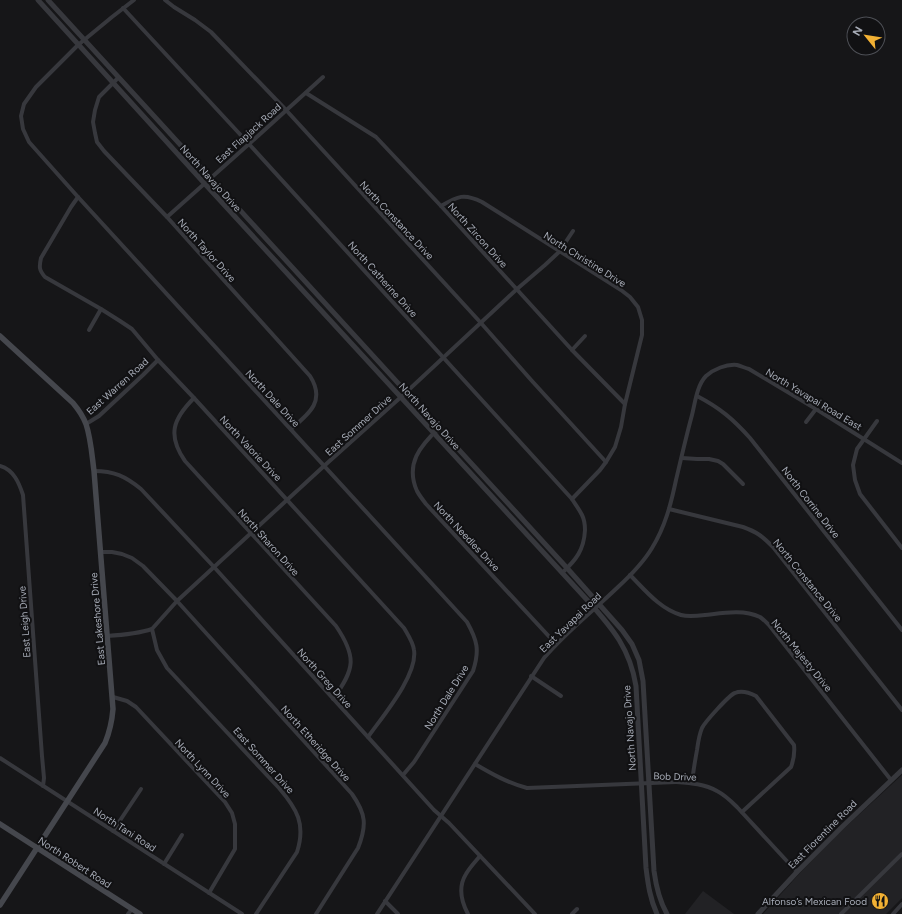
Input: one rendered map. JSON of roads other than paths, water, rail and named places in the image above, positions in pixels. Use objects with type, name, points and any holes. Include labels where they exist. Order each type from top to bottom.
[{"type":"main road","name":"East Lakeshore Drive","points":[[0,336],[73,402],[86,424],[94,471],[113,709],[112,723],[105,742],[0,906]]},
{"type":"main road","name":"North Robert Road","points":[[0,824],[130,911],[140,914]]},
{"type":"street","name":"North Navajo Drive","points":[[38,0],[78,46],[595,609],[617,636],[631,662],[634,675],[637,697],[648,885],[654,907],[658,914]]},
{"type":"street","name":"North Navajo Drive","points":[[48,0],[600,604],[632,644],[639,660],[645,696],[654,862],[657,890],[662,906],[667,914]]},
{"type":"street","points":[[42,6],[48,0]]},
{"type":"street","name":"North Dale Drive","points":[[134,0],[78,46],[36,88],[24,104],[21,116],[23,129],[29,142],[78,198],[467,622],[474,635],[477,646],[476,660],[473,671],[404,775]]},
{"type":"street","name":"North Constance Drive","points":[[165,0],[212,32],[286,110],[606,462]]},
{"type":"street","name":"North Catherine Drive","points":[[123,8],[249,144],[572,499],[582,516],[585,527],[584,539],[581,550],[562,573]]},
{"type":"street","name":"East Flapjack Road","points":[[167,217],[323,77]]},
{"type":"street","name":"North Taylor Drive","points":[[118,78],[99,98],[95,110],[93,122],[97,142],[167,217],[310,376],[314,383],[317,395],[313,406],[307,415],[291,429]]},
{"type":"street","name":"North Zircon Drive","points":[[306,92],[376,137],[572,350],[625,404]]},
{"type":"street","name":"North Christine Drive","points":[[441,206],[453,198],[463,196],[482,202],[621,290],[630,297],[638,307],[642,320],[642,335],[615,447],[600,470],[572,499]]},
{"type":"street","name":"North Valorie Drive","points":[[78,198],[71,207],[41,258],[39,266],[40,272],[45,277],[101,309],[132,330],[158,360],[288,499],[404,628],[412,641],[414,663],[409,676],[402,689],[368,737]]},
{"type":"street","name":"East Sommer Drive","points":[[256,914],[297,852],[301,830],[294,807],[279,788],[168,668],[157,650],[152,629],[177,602],[214,567],[559,252],[573,231]]},
{"type":"street","points":[[89,330],[101,309]]},
{"type":"street","points":[[572,350],[585,336]]},
{"type":"street","name":"East Warren Road","points":[[86,424],[98,416],[158,360]]},
{"type":"street","name":"North Yavapai Road East","points":[[714,371],[725,366],[737,365],[749,369],[902,463]]},
{"type":"street","name":"East Yavapai Road","points":[[377,914],[544,658],[556,644],[595,609],[643,562],[652,548],[661,532],[669,509],[701,384],[706,376],[714,371]]},
{"type":"street","name":"North Corrine Drive","points":[[697,396],[724,412],[741,428],[902,630]]},
{"type":"street","name":"North Sharon Drive","points":[[194,398],[179,416],[174,429],[175,442],[179,453],[336,626],[343,637],[348,648],[351,661],[350,668],[344,685],[333,699]]},
{"type":"street","points":[[806,422],[816,409]]},
{"type":"street","points":[[877,421],[857,449],[853,465],[855,480],[860,494],[902,548]]},
{"type":"street","name":"North Needles Drive","points":[[439,428],[418,451],[413,466],[417,492],[426,504],[556,644]]},
{"type":"street","points":[[682,458],[709,459],[718,461],[743,484]]},
{"type":"street","name":"East Leigh Drive","points":[[0,466],[8,470],[16,477],[23,495],[44,778],[43,786]]},
{"type":"street","name":"North Greg Drive","points":[[94,471],[115,473],[131,481],[141,489],[404,775],[434,810],[441,815],[534,914]]},
{"type":"street","name":"North Constance Drive","points":[[669,509],[753,530],[763,537],[773,547],[902,710]]},
{"type":"street","name":"North Etheridge Drive","points":[[100,552],[122,554],[132,558],[143,566],[352,794],[360,806],[364,825],[362,838],[358,848],[316,914]]},
{"type":"street","name":"North Majesty Drive","points":[[630,575],[657,602],[668,610],[680,614],[687,616],[735,612],[748,613],[761,618],[769,625],[891,780]]},
{"type":"street","points":[[107,636],[143,632],[152,629]]},
{"type":"street","points":[[531,676],[561,696]]},
{"type":"street","points":[[692,783],[699,738],[702,728],[706,722],[735,693],[750,693],[756,696],[794,745],[795,753],[791,767],[742,812]]},
{"type":"street","points":[[637,697],[645,696]]},
{"type":"street","name":"North Lynn Drive","points":[[112,697],[127,701],[136,707],[225,802],[232,813],[235,824],[235,849],[209,893]]},
{"type":"street","name":"North Tani Road","points":[[0,758],[242,914]]},
{"type":"street","name":"Bob Drive","points":[[475,764],[505,781],[527,788],[676,782],[702,785],[717,791],[727,798],[742,812],[797,872]]},
{"type":"street","name":"East Florentine Road","points":[[758,914],[797,872],[902,770]]},
{"type":"street","points":[[113,831],[141,789]]},
{"type":"street","points":[[164,864],[182,835]]},
{"type":"street","points":[[841,914],[902,854]]},
{"type":"street","points":[[468,914],[461,897],[461,886],[466,874],[480,856]]},
{"type":"street","points":[[646,862],[654,862]]},
{"type":"street","points":[[385,901],[398,914]]},
{"type":"street","points":[[893,914],[902,904]]},
{"type":"street","points":[[572,914],[577,909]]},
{"type":"place","name":"Alfonso’s Mexican Food","points":[[880,901]]}]
